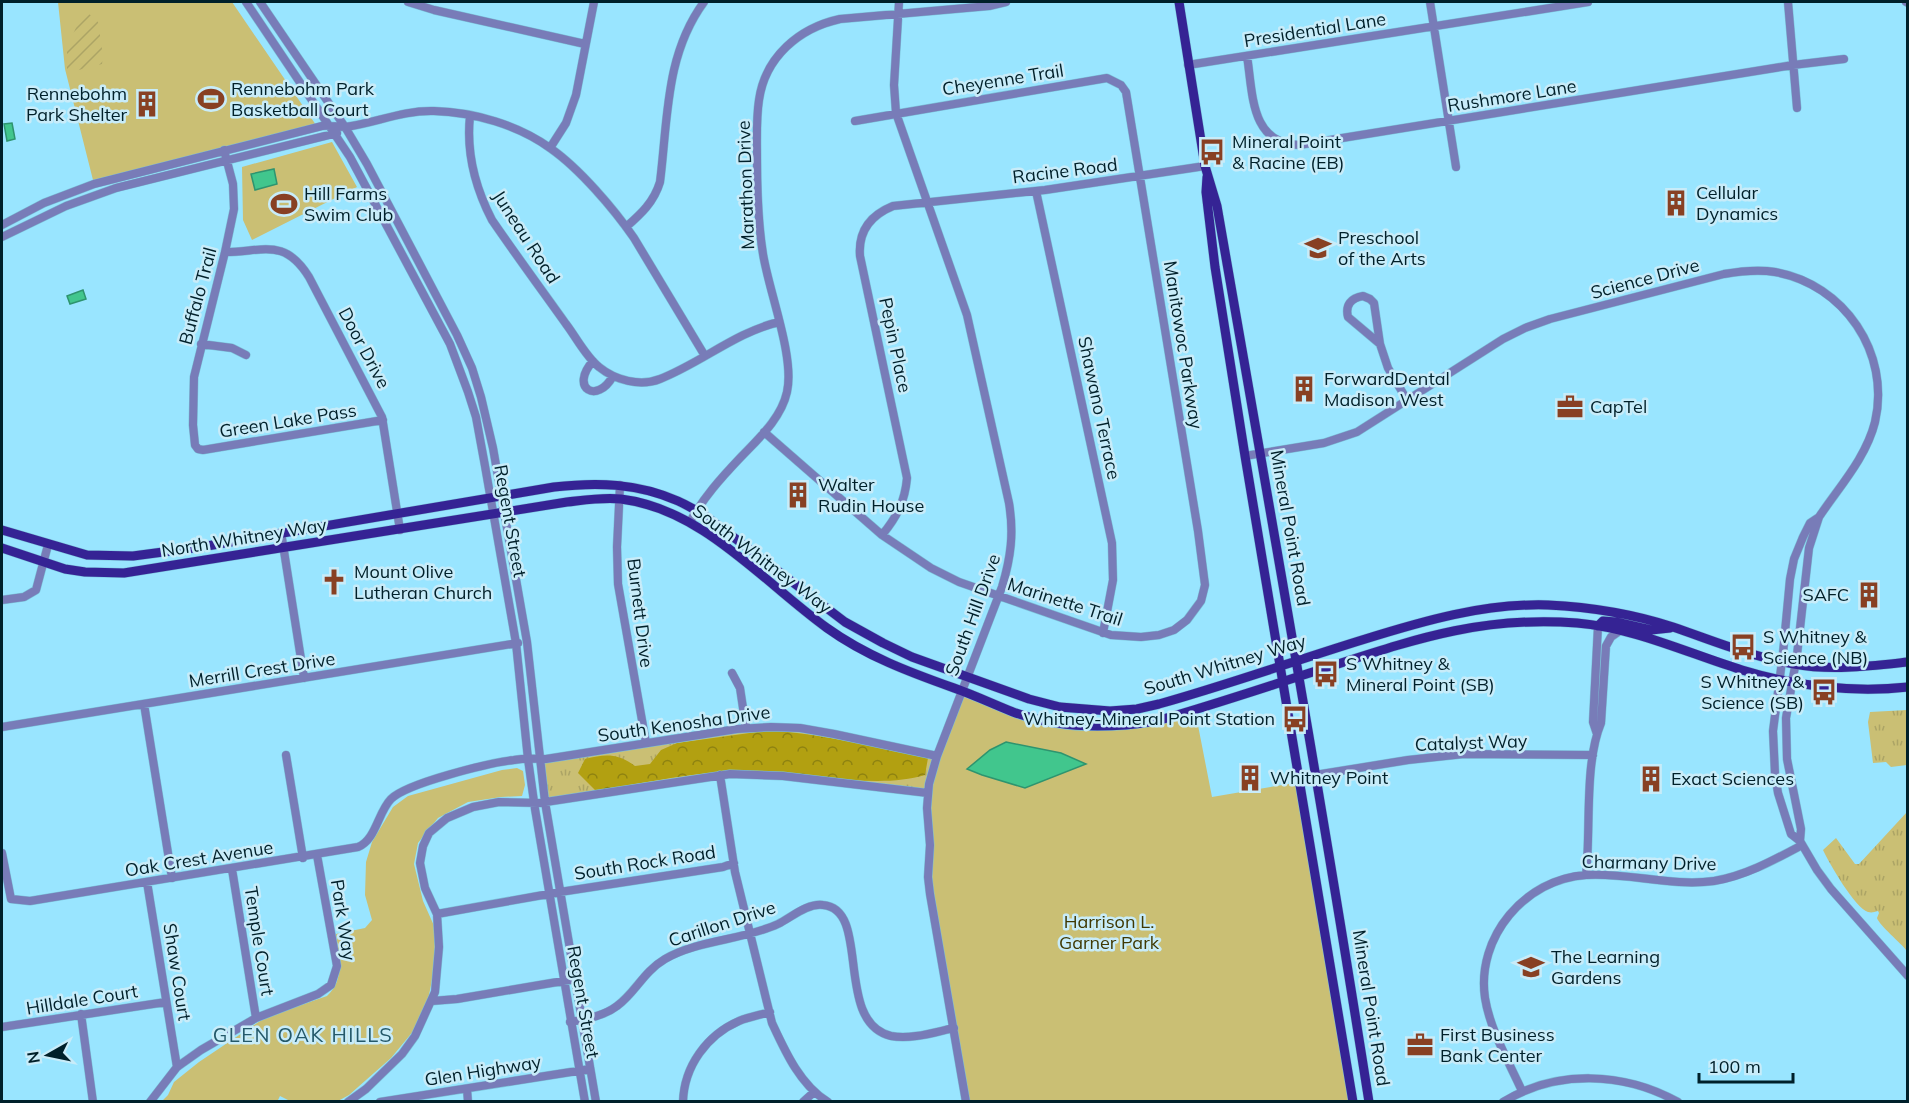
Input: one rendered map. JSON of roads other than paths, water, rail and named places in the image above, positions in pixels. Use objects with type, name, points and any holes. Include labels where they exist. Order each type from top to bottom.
[{"type":"main road","name":"Mineral Point Road","points":[[1179,2],[1206,170],[1206,192],[1215,267],[1353,1101]]},
{"type":"main road","name":"Mineral Point Road","points":[[1206,170],[1217,206],[1339,909],[1369,1101]]},
{"type":"main road","name":"South Whitney Way","points":[[490,499],[575,485],[620,485],[649,490],[696,511],[845,622],[884,644],[967,677],[1029,699],[1060,707],[1110,711],[1137,709],[1449,614],[1502,607],[1548,605],[1635,616],[1753,655],[1795,665],[1838,667],[1908,662]]},
{"type":"main road","name":"South Whitney Way","points":[[493,515],[597,498],[620,499],[658,507],[690,522],[828,629],[880,660],[1015,713],[1050,722],[1112,727],[1156,721],[1416,639],[1466,627],[1515,621],[1578,623],[1621,630],[1656,639],[1741,669],[1780,679],[1845,688],[1908,687]]},
{"type":"main road","name":"North Whitney Way","points":[[2,530],[87,555],[133,556],[490,499]]},
{"type":"main road","name":"North Whitney Way","points":[[2,548],[66,569],[124,573],[493,515]]},
{"type":"main road","points":[[1598,626],[1603,621],[1651,630],[1675,628]]},
{"type":"street","name":"Regent Street","points":[[246,2],[350,157],[450,344],[476,417],[516,643],[528,759],[560,892],[596,1101]]},
{"type":"street","name":"Regent Street","points":[[260,2],[345,127],[467,357],[488,422],[527,642],[549,894],[585,1101]]},
{"type":"street","points":[[408,2],[585,44]]},
{"type":"street","points":[[550,148],[566,123],[576,95],[594,2]]},
{"type":"street","points":[[626,227],[650,205],[660,182],[674,64],[686,30],[704,2]]},
{"type":"street","name":"South Hill Drive","points":[[899,2],[894,85],[896,112],[967,315],[1009,503],[1013,532],[1012,549],[998,596],[937,756],[928,793],[930,894],[966,1101]]},
{"type":"street","name":"Marathon Drive","points":[[690,522],[712,489],[764,432],[781,409],[787,393],[788,363],[763,255],[758,202],[758,109],[769,70],[780,53],[808,29],[840,18],[989,6],[1006,2]]},
{"type":"street","points":[[1430,2],[1456,167]]},
{"type":"street","name":"Presidential Lane","points":[[1188,65],[1588,2]]},
{"type":"street","points":[[1788,2],[1797,108]]},
{"type":"street","name":"Rushmore Lane","points":[[1247,56],[1260,124],[1274,139],[1299,145],[1793,65],[1844,59]]},
{"type":"street","name":"Cheyenne Trail","points":[[855,120],[1107,78],[1113,81]]},
{"type":"street","name":"Manitowoc Parkway","points":[[1113,81],[1121,85],[1126,92],[1205,577],[1201,601],[1190,617]]},
{"type":"street","points":[[2,225],[52,200],[94,184],[329,125],[345,127],[419,111],[470,116],[512,128],[550,148],[578,173],[626,227],[705,356]]},
{"type":"street","name":"Juneau Road","points":[[470,116],[468,134],[472,167],[483,202],[492,220],[597,366],[613,376],[635,382],[659,380],[758,328],[778,322]]},
{"type":"street","points":[[2,237],[56,210],[116,188],[335,134],[345,127]]},
{"type":"street","name":"Buffalo Trail","points":[[198,449],[195,446],[192,391],[234,209],[233,184],[224,150]]},
{"type":"street","name":"Racine Road","points":[[928,202],[1206,170]]},
{"type":"street","name":"Shawano Terrace","points":[[1036,191],[1112,543],[1113,580],[1103,633]]},
{"type":"street","name":"Pepin Place","points":[[882,535],[899,512],[904,500],[907,478],[859,243],[865,227],[882,210],[893,206],[928,202]]},
{"type":"street","name":"Door Drive","points":[[225,252],[259,248],[278,250],[300,264],[315,287],[383,420],[400,530]]},
{"type":"street","name":"Science Drive","points":[[1245,456],[1324,443],[1345,437],[1367,426],[1503,339],[1550,319],[1725,274],[1773,271],[1809,282],[1836,301],[1859,326],[1869,348],[1878,387],[1875,422],[1867,445],[1819,517],[1809,548],[1795,665],[1786,718],[1787,759],[1801,829],[1801,843]]},
{"type":"street","points":[[1380,344],[1348,317],[1347,306],[1355,297],[1370,298],[1374,303],[1380,344],[1388,368],[1407,400]]},
{"type":"street","points":[[201,344],[232,348],[246,355]]},
{"type":"street","points":[[593,361],[583,377],[587,389],[595,392],[601,390],[608,385],[613,376]]},
{"type":"street","name":"Green Lake Pass","points":[[198,449],[383,420]]},
{"type":"street","name":"Marinette Trail","points":[[764,432],[882,535],[958,582],[1103,633],[1125,637],[1160,635],[1174,630],[1190,617]]},
{"type":"street","name":"Burnett Drive","points":[[620,485],[618,584],[646,743]]},
{"type":"street","name":"Science Drive","points":[[1819,517],[1810,523],[1794,559],[1790,579],[1773,731],[1778,793],[1791,834],[1801,843],[1831,889],[1908,976]]},
{"type":"street","points":[[281,532],[304,678]]},
{"type":"street","points":[[2,600],[24,597],[36,590],[48,545]]},
{"type":"street","points":[[1597,734],[1593,722],[1598,626]]},
{"type":"street","points":[[1586,875],[1593,755],[1601,723],[1606,646],[1611,637],[1621,630]]},
{"type":"street","name":"Merrill Crest Drive","points":[[2,727],[527,642]]},
{"type":"street","points":[[732,673],[740,688],[746,728]]},
{"type":"street","points":[[144,704],[172,878]]},
{"type":"street","name":"South Kenosha Drive","points":[[369,838],[381,811],[391,799],[403,791],[491,764],[771,726],[800,728],[937,756]]},
{"type":"street","name":"Catalyst Way","points":[[1315,776],[1408,760],[1464,754],[1593,755]]},
{"type":"street","points":[[286,755],[303,858]]},
{"type":"street","points":[[348,1101],[366,1089],[402,1054],[415,1036],[432,1001],[438,966],[437,914],[425,888],[420,863],[423,846],[429,833],[447,818],[473,807],[499,802],[540,803],[720,775],[763,774],[928,793]]},
{"type":"street","points":[[720,775],[734,863],[772,1023],[798,1071],[813,1092],[828,1101]]},
{"type":"street","name":"Oak Crest Avenue","points":[[2,853],[10,899],[30,901],[303,858],[358,847],[369,838]]},
{"type":"street","name":"Charmany Drive","points":[[1522,1091],[1488,1008],[1484,975],[1488,955],[1502,924],[1527,898],[1550,884],[1586,875],[1685,882],[1713,881],[1747,872],[1801,843]]},
{"type":"street","name":"Park Way","points":[[150,1101],[177,1067],[201,1050],[256,1018],[329,988],[336,976],[337,966],[318,855]]},
{"type":"street","name":"South Rock Road","points":[[437,914],[723,867],[734,863]]},
{"type":"street","name":"Temple Court","points":[[232,869],[256,1018]]},
{"type":"street","name":"Shaw Court","points":[[147,882],[177,1067]]},
{"type":"street","name":"Carillon Drive","points":[[570,1022],[600,1015],[618,1006],[648,971],[668,957],[752,933],[778,924],[813,906],[825,905],[842,915],[847,926],[862,1008],[872,1025],[886,1034],[901,1036],[954,1028]]},
{"type":"street","points":[[432,1001],[457,999],[575,979]]},
{"type":"street","name":"Hilldale Court","points":[[2,1027],[166,1002]]},
{"type":"street","points":[[683,1101],[690,1070],[700,1051],[708,1042],[730,1025],[770,1012]]},
{"type":"street","points":[[81,1014],[93,1101]]},
{"type":"street","name":"Glen Highway","points":[[380,1101],[590,1069]]},
{"type":"street","points":[[1503,1101],[1522,1091],[1566,1080],[1607,1079],[1650,1088],[1678,1101]]},
{"type":"street","points":[[467,1089],[468,1101]]},
{"type":"street","points":[[803,1101],[813,1092]]},
{"type":"place","name":"Rennebohm Park Basketball Court","points":[[211,99]]},
{"type":"place","name":"Rennebohm Park Shelter","points":[[147,104]]},
{"type":"place","name":"Mineral Point & Racine (EB)","points":[[1212,152]]},
{"type":"place","name":"Cellular Dynamics","points":[[1676,203]]},
{"type":"place","name":"Hill Farms Swim Club","points":[[284,204]]},
{"type":"place","name":"Preschool of the Arts","points":[[1318,248]]},
{"type":"place","name":"ForwardDental Madison West","points":[[1304,389]]},
{"type":"place","name":"CapTel","points":[[1570,407]]},
{"type":"place","name":"Walter Rudin House","points":[[798,495]]},
{"type":"place","name":"Mount Olive Lutheran Church","points":[[334,582]]},
{"type":"place","name":"SAFC","points":[[1869,595]]},
{"type":"place","name":"S Whitney & Science (NB)","points":[[1743,647]]},
{"type":"place","name":"S Whitney & Mineral Point (SB)","points":[[1326,674]]},
{"type":"place","name":"S Whitney & Science (SB)","points":[[1824,692]]},
{"type":"place","name":"Whitney-Mineral Point Station","points":[[1295,719]]},
{"type":"place","name":"Whitney Point","points":[[1250,778]]},
{"type":"place","name":"Exact Sciences","points":[[1651,779]]},
{"type":"place","name":"The Learning Gardens","points":[[1531,967]]},
{"type":"place","name":"First Business Bank Center","points":[[1420,1045]]},
{"type":"district","name":"GLEN OAK HILLS","points":[[303,1035]]},
{"type":"park label","name":"Harrison L. Garner Park","points":[[1109,932]]}]
